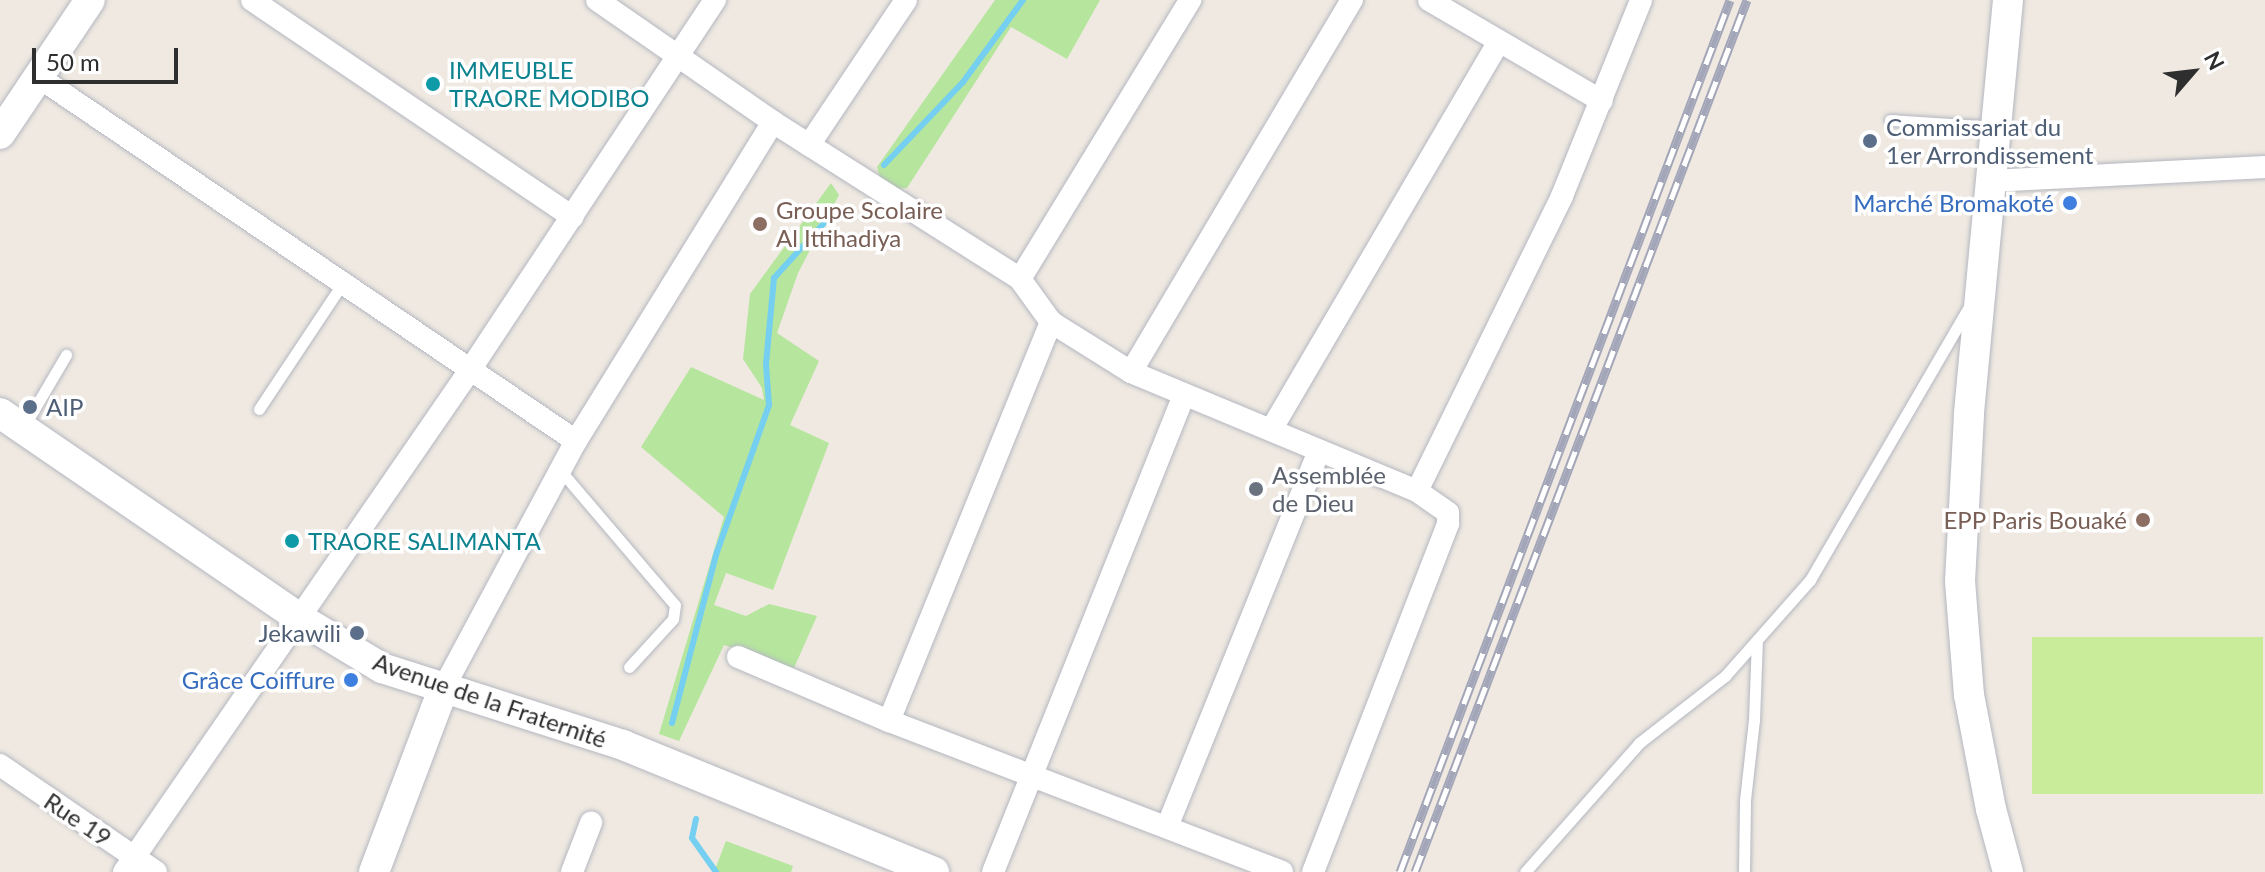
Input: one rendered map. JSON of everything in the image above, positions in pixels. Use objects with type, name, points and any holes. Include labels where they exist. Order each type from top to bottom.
[{"type":"main road","points":[[0,134],[90,0]]},
{"type":"main road","points":[[2008,0],[1981,286],[1960,581],[1969,695],[1991,809],[2008,872]]},
{"type":"main road","name":"Avenue de la Fraternité","points":[[12,421],[299,618],[382,668],[623,745],[934,872]]},
{"type":"main road","points":[[374,872],[444,687]]},
{"type":"street","points":[[252,0],[572,217]]},
{"type":"street","points":[[597,0],[773,122],[1020,279],[1051,322],[1131,372],[1417,491],[1448,513],[1448,524],[1313,872]]},
{"type":"street","points":[[129,865],[470,370],[715,0]]},
{"type":"street","points":[[809,145],[906,0]]},
{"type":"street","points":[[1020,279],[1190,0]]},
{"type":"street","points":[[1131,372],[1352,0]]},
{"type":"street","points":[[1429,0],[1456,7],[1499,42],[1602,101]]},
{"type":"street","points":[[1417,491],[1562,196],[1641,0]]},
{"type":"street","points":[[1271,430],[1499,42]]},
{"type":"street","points":[[37,76],[576,441]]},
{"type":"street","points":[[444,687],[576,441],[773,122]]},
{"type":"street","points":[[1991,181],[2265,167]]},
{"type":"street","points":[[889,721],[1051,322]]},
{"type":"street","points":[[993,872],[1184,395]]},
{"type":"street","points":[[1167,827],[1319,450]]},
{"type":"street","points":[[738,657],[889,721],[1282,872]]},
{"type":"street","name":"Rue 19","points":[[0,765],[129,865],[156,872]]},
{"type":"street","points":[[572,872],[591,823]]},
{"type":"lane","points":[[1890,120],[1996,127]]},
{"type":"lane","points":[[259,409],[342,284]]},
{"type":"lane","points":[[1525,872],[1639,743],[1725,676],[1810,580],[1981,286]]},
{"type":"lane","points":[[12,421],[66,355]]},
{"type":"lane","points":[[560,470],[675,605],[673,619],[629,667]]},
{"type":"lane","points":[[1744,872],[1745,800],[1754,720],[1757,640]]},
{"type":"green space","points":[[995,0],[1100,0],[1067,59],[1011,27],[907,188],[896,189],[880,178],[877,167]]},
{"type":"green space","points":[[831,183],[839,195],[798,273],[777,333],[819,361],[790,425],[829,443],[773,590],[726,573],[714,605],[746,616],[769,604],[817,616],[794,668],[724,645],[679,741],[659,734],[724,517],[641,447],[691,367],[764,400],[762,388],[743,359],[750,294]]},
{"type":"green space","points":[[2032,637],[2263,637],[2263,794],[2032,794]]},
{"type":"green space","points":[[726,841],[793,866],[791,872],[714,872]]},
{"type":"waterway","points":[[884,165],[963,82],[1023,0]]},
{"type":"waterway","points":[[672,723],[717,552],[769,405],[766,364],[774,278],[834,212]]},
{"type":"waterway","points":[[696,819],[692,838],[716,872]]},
{"type":"railway","points":[[1400,872],[1730,0]]},
{"type":"railway","points":[[1415,872],[1747,0]]},
{"type":"place","name":"IMMEUBLE TRAORE MODIBO","points":[[433,84]]},
{"type":"place","name":"Commissariat du 1er Arrondissement","points":[[1870,141]]},
{"type":"place","name":"Marché Bromakoté","points":[[2070,203]]},
{"type":"place","name":"Groupe Scolaire Al Ittihadiya","points":[[760,224]]},
{"type":"place","name":"AIP","points":[[30,407]]},
{"type":"place","name":"Assemblée de Dieu","points":[[1256,489]]},
{"type":"place","name":"EPP Paris Bouaké","points":[[2143,520]]},
{"type":"place","name":"TRAORE SALIMANTA","points":[[292,541]]},
{"type":"place","name":"Jekawili","points":[[357,633]]},
{"type":"place","name":"Grâce Coiffure","points":[[351,680]]}]
